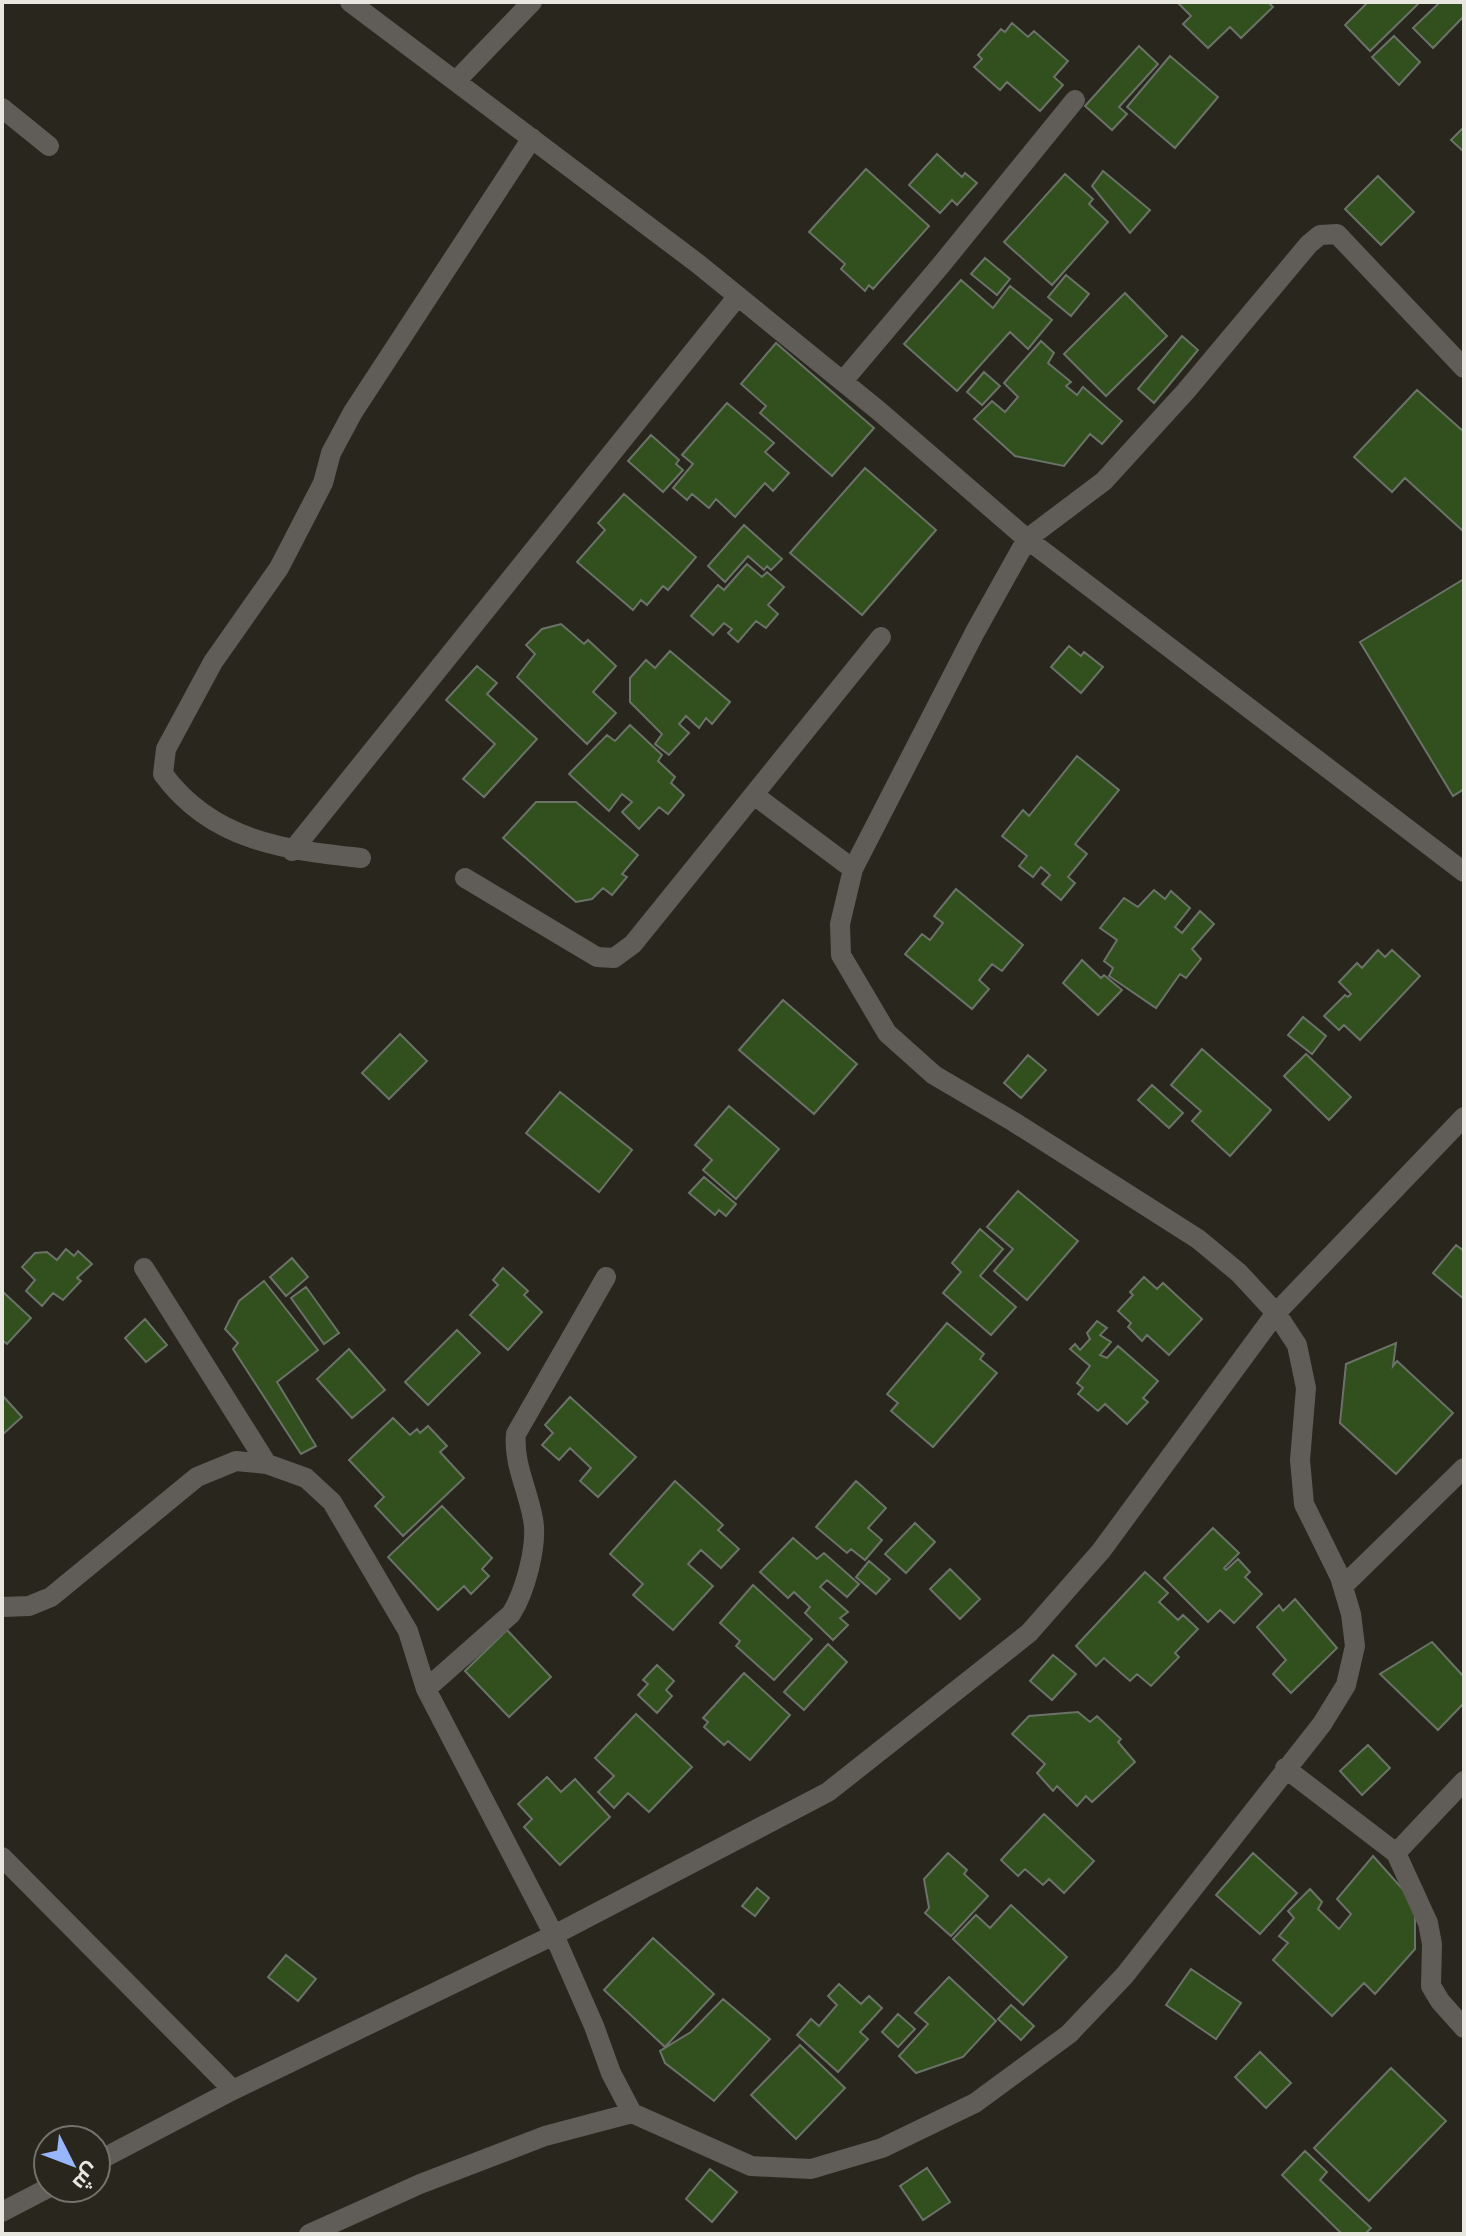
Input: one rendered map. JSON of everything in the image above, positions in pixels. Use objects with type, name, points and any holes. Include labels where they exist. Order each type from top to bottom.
[{"type":"street","points":[[350,2],[738,296],[843,381],[1027,539],[1464,872]]},
{"type":"street","points":[[456,81],[532,2]]},
{"type":"street","points":[[843,381],[1075,100]]},
{"type":"street","points":[[2,108],[49,146]]},
{"type":"street","points":[[361,858],[292,851],[256,840],[201,813],[179,795],[163,774],[166,749],[213,662],[279,568],[323,483],[331,453],[353,412],[532,138]]},
{"type":"street","points":[[2,1607],[29,1606],[51,1597],[197,1477],[236,1461],[267,1464],[306,1478],[332,1502],[408,1631],[426,1689],[554,1935],[611,2073],[632,2113],[751,2166],[811,2169],[882,2148],[975,2103],[1069,2034],[1125,1975],[1322,1724],[1346,1685],[1355,1646],[1351,1614],[1343,1586],[1304,1504],[1300,1460],[1306,1388],[1297,1345],[1276,1313],[1239,1273],[1198,1239],[934,1075],[887,1033],[841,955],[840,924],[853,869],[975,632],[1027,539],[1104,481],[1176,402],[1309,244],[1320,235],[1337,234],[1464,368]]},
{"type":"street","points":[[292,851],[738,296]]},
{"type":"street","points":[[465,878],[597,957],[614,958],[633,944],[881,637]]},
{"type":"street","points":[[754,795],[853,869]]},
{"type":"street","points":[[112,2154],[233,2090],[554,1935],[828,1792],[1029,1633],[1101,1551],[1276,1313],[1464,1117]]},
{"type":"street","points":[[144,1268],[267,1464]]},
{"type":"street","points":[[426,1689],[511,1614],[520,1598],[533,1545],[534,1521],[514,1448],[516,1434],[606,1277]]},
{"type":"street","points":[[1343,1586],[1464,1468]]},
{"type":"street","points":[[1285,1768],[1396,1853],[1428,1923],[1432,1944],[1431,1986],[1464,2028]]},
{"type":"street","points":[[1396,1853],[1464,1781]]},
{"type":"street","points":[[2,1857],[233,2090]]},
{"type":"street","points":[[312,2234],[420,2184],[531,2142],[632,2113]]},
{"type":"street","points":[[2,2212],[32,2196]]},
{"type":"building","points":[[1177,2],[1268,2],[1273,7],[1241,38],[1230,27],[1208,48],[1183,24],[1191,16]]},
{"type":"building","points":[[1368,2],[1420,2],[1370,51],[1345,25]]},
{"type":"building","points":[[1440,2],[1464,2],[1464,16],[1433,48],[1413,28]]},
{"type":"building","points":[[1012,23],[1028,37],[1034,31],[1068,61],[1054,77],[1063,85],[1040,111],[1007,82],[1000,90],[974,67],[982,59],[978,55],[1001,29],[1005,32]]},
{"type":"building","points":[[1394,36],[1420,62],[1399,85],[1372,57]]},
{"type":"building","points":[[1139,46],[1158,64],[1119,107],[1127,114],[1112,130],[1085,106]]},
{"type":"building","points":[[1170,56],[1218,97],[1175,148],[1127,107]]},
{"type":"building","points":[[1464,127],[1464,152],[1451,140]]},
{"type":"building","points":[[937,154],[962,177],[965,173],[977,183],[957,205],[952,200],[940,213],[909,185]]},
{"type":"building","points":[[866,169],[929,226],[873,289],[869,285],[865,291],[841,269],[845,264],[809,232]]},
{"type":"building","points":[[1103,171],[1150,210],[1130,233],[1092,186]]},
{"type":"building","points":[[1065,174],[1093,199],[1089,204],[1108,222],[1052,285],[1004,242]]},
{"type":"building","points":[[1378,176],[1414,212],[1381,245],[1345,209]]},
{"type":"building","points":[[985,258],[1010,279],[997,295],[971,274]]},
{"type":"building","points":[[1066,275],[1089,294],[1071,316],[1048,297]]},
{"type":"building","points":[[961,280],[993,308],[1010,286],[1052,320],[1028,349],[1010,332],[957,391],[904,344]]},
{"type":"building","points":[[1125,293],[1167,336],[1106,396],[1064,354]]},
{"type":"building","points":[[1182,336],[1198,350],[1154,403],[1138,389]]},
{"type":"building","points":[[1041,341],[1054,353],[1048,363],[1071,382],[1066,386],[1077,395],[1083,387],[1122,421],[1102,444],[1090,434],[1064,466],[1015,456],[974,419],[992,401],[1005,412],[1018,397],[1004,383]]},
{"type":"building","points":[[776,343],[874,428],[832,476],[760,413],[766,406],[741,384]]},
{"type":"building","points":[[984,372],[1000,386],[982,405],[967,392]]},
{"type":"building","points":[[1417,390],[1464,432],[1464,532],[1405,478],[1392,492],[1354,457]]},
{"type":"building","points":[[727,403],[774,443],[765,452],[789,473],[773,491],[765,483],[735,517],[716,499],[709,508],[692,494],[687,500],[673,488],[693,464],[682,455]]},
{"type":"building","points":[[651,435],[679,460],[676,464],[683,470],[663,492],[628,461]]},
{"type":"building","points":[[865,468],[936,530],[862,615],[790,553]]},
{"type":"building","points":[[624,494],[696,557],[668,590],[663,586],[647,605],[641,600],[633,610],[577,562],[605,530],[598,523]]},
{"type":"building","points":[[744,525],[782,559],[771,570],[767,566],[764,570],[748,556],[725,582],[708,566]]},
{"type":"building","points":[[747,564],[762,577],[767,572],[784,587],[768,605],[778,614],[766,628],[756,621],[738,642],[728,633],[732,629],[724,623],[713,635],[691,616],[718,585],[724,590]]},
{"type":"building","points":[[1464,579],[1464,789],[1453,796],[1360,642]]},
{"type":"building","points":[[561,624],[584,644],[588,640],[616,666],[593,692],[616,713],[587,744],[517,677],[535,654],[526,645],[542,629]]},
{"type":"building","points":[[1069,646],[1081,656],[1084,652],[1103,667],[1081,693],[1051,667]]},
{"type":"building","points":[[670,651],[730,702],[712,724],[706,718],[699,728],[686,716],[679,724],[689,733],[669,755],[655,744],[662,734],[630,702],[630,678],[646,660],[655,668]]},
{"type":"building","points":[[477,666],[497,683],[487,694],[537,739],[484,797],[463,779],[495,744],[446,700]]},
{"type":"building","points":[[630,725],[662,755],[658,761],[675,777],[671,783],[684,795],[668,814],[659,807],[639,829],[622,812],[632,802],[622,794],[609,811],[569,774],[607,735],[615,741]]},
{"type":"building","points":[[1077,756],[1119,790],[1075,844],[1087,854],[1068,877],[1075,883],[1061,900],[1042,884],[1050,875],[1041,867],[1033,877],[1019,866],[1027,856],[1002,836],[1023,810],[1029,816]]},
{"type":"building","points":[[536,802],[576,802],[638,855],[622,874],[627,877],[612,895],[603,888],[592,899],[576,902],[503,838]]},
{"type":"building","points":[[956,889],[1023,945],[1002,971],[992,964],[979,980],[989,989],[972,1009],[905,954],[922,934],[930,940],[943,923],[934,916]]},
{"type":"building","points":[[1154,890],[1165,899],[1171,891],[1190,908],[1175,927],[1182,933],[1200,911],[1214,924],[1192,949],[1201,959],[1186,978],[1180,974],[1156,1008],[1109,976],[1113,968],[1104,961],[1117,940],[1100,928],[1124,898],[1138,907]]},
{"type":"building","points":[[1378,950],[1385,957],[1392,950],[1420,976],[1360,1040],[1344,1025],[1339,1030],[1324,1016],[1345,995],[1348,997],[1351,994],[1339,982],[1357,963],[1362,968]]},
{"type":"building","points":[[1082,960],[1101,978],[1104,975],[1122,990],[1098,1015],[1063,983]]},
{"type":"building","points":[[783,1000],[857,1064],[814,1114],[739,1050]]},
{"type":"building","points":[[1303,1017],[1326,1036],[1312,1054],[1288,1035]]},
{"type":"building","points":[[400,1034],[427,1061],[389,1099],[362,1073]]},
{"type":"building","points":[[1202,1049],[1271,1110],[1230,1156],[1192,1121],[1201,1111],[1171,1085]]},
{"type":"building","points":[[1306,1054],[1351,1097],[1329,1120],[1284,1076]]},
{"type":"building","points":[[1028,1055],[1046,1070],[1021,1098],[1004,1083]]},
{"type":"building","points":[[1152,1085],[1183,1113],[1169,1128],[1138,1100]]},
{"type":"building","points":[[560,1092],[632,1150],[599,1192],[526,1133]]},
{"type":"building","points":[[729,1106],[779,1149],[736,1199],[703,1170],[712,1160],[695,1145]]},
{"type":"building","points":[[704,1177],[736,1204],[726,1216],[719,1210],[715,1215],[689,1193]]},
{"type":"building","points":[[1018,1191],[1078,1241],[1027,1300],[994,1271],[1013,1249],[987,1227]]},
{"type":"building","points":[[980,1229],[1003,1249],[980,1276],[1016,1307],[991,1335],[943,1293],[961,1272],[952,1263]]},
{"type":"building","points":[[1456,1245],[1464,1251],[1464,1299],[1433,1273]]},
{"type":"building","points":[[66,1249],[74,1256],[78,1251],[92,1264],[77,1278],[81,1281],[63,1300],[53,1293],[42,1306],[26,1291],[35,1280],[22,1267],[35,1253],[47,1252],[57,1260]]},
{"type":"building","points":[[292,1258],[308,1277],[286,1296],[270,1277]]},
{"type":"building","points":[[503,1268],[528,1291],[524,1295],[542,1312],[508,1350],[470,1315],[498,1285],[493,1280]]},
{"type":"building","points":[[1144,1277],[1157,1289],[1163,1283],[1202,1319],[1169,1355],[1147,1335],[1142,1341],[1128,1327],[1131,1323],[1118,1311]]},
{"type":"building","points":[[264,1281],[318,1350],[277,1382],[316,1446],[301,1454],[233,1349],[238,1343],[225,1329],[239,1301]]},
{"type":"building","points":[[306,1287],[339,1333],[324,1344],[291,1298]]},
{"type":"building","points":[[2,1291],[31,1318],[7,1344],[2,1340]]},
{"type":"building","points":[[145,1319],[167,1345],[146,1362],[125,1338]]},
{"type":"building","points":[[1097,1321],[1107,1328],[1100,1335],[1111,1342],[1100,1355],[1107,1358],[1118,1346],[1158,1381],[1143,1398],[1148,1402],[1127,1424],[1105,1404],[1098,1411],[1078,1394],[1083,1388],[1077,1383],[1090,1366],[1070,1349],[1075,1344],[1080,1350],[1090,1339],[1087,1333]]},
{"type":"building","points":[[947,1323],[984,1354],[980,1359],[997,1373],[933,1447],[891,1411],[898,1403],[887,1394]]},
{"type":"building","points":[[457,1330],[480,1353],[428,1405],[405,1382]]},
{"type":"building","points":[[1396,1343],[1393,1366],[1397,1361],[1453,1413],[1396,1474],[1340,1423],[1346,1364]]},
{"type":"building","points":[[349,1349],[385,1390],[352,1418],[317,1379]]},
{"type":"building","points":[[2,1395],[22,1417],[2,1435]]},
{"type":"building","points":[[570,1397],[636,1457],[598,1497],[580,1481],[591,1468],[570,1448],[559,1460],[542,1445],[553,1433],[545,1425]]},
{"type":"building","points":[[393,1418],[410,1435],[417,1429],[420,1433],[428,1426],[447,1446],[440,1452],[464,1478],[403,1536],[375,1506],[384,1497],[349,1460]]},
{"type":"building","points":[[675,1481],[723,1525],[718,1530],[739,1549],[721,1568],[701,1550],[688,1564],[713,1586],[673,1630],[633,1595],[643,1584],[610,1554]]},
{"type":"building","points":[[856,1481],[886,1508],[868,1528],[882,1540],[865,1560],[851,1549],[847,1553],[816,1527]]},
{"type":"building","points":[[442,1506],[492,1558],[482,1569],[489,1576],[471,1594],[464,1586],[438,1610],[388,1557]]},
{"type":"building","points":[[915,1523],[935,1542],[906,1573],[885,1554]]},
{"type":"building","points":[[1213,1528],[1239,1553],[1224,1568],[1226,1570],[1238,1559],[1250,1572],[1245,1577],[1262,1594],[1234,1623],[1220,1610],[1208,1622],[1164,1578]]},
{"type":"building","points":[[793,1538],[817,1559],[824,1553],[859,1584],[847,1597],[827,1580],[820,1587],[848,1612],[840,1618],[848,1625],[833,1640],[805,1613],[810,1607],[794,1592],[788,1598],[760,1572]]},
{"type":"building","points":[[869,1561],[890,1579],[876,1594],[856,1577]]},
{"type":"building","points":[[950,1569],[980,1599],[960,1619],[930,1589]]},
{"type":"building","points":[[1145,1572],[1168,1593],[1159,1602],[1178,1620],[1183,1615],[1198,1629],[1175,1653],[1179,1657],[1151,1686],[1137,1674],[1130,1681],[1104,1658],[1096,1666],[1076,1646]]},
{"type":"building","points":[[753,1585],[812,1639],[774,1680],[736,1646],[740,1641],[720,1623]]},
{"type":"building","points":[[1295,1599],[1337,1648],[1291,1693],[1273,1674],[1286,1660],[1257,1627],[1279,1605],[1283,1611]]},
{"type":"building","points":[[507,1630],[551,1677],[509,1717],[465,1671]]},
{"type":"building","points":[[1432,1642],[1464,1677],[1464,1703],[1438,1730],[1380,1674]]},
{"type":"building","points":[[828,1644],[847,1662],[804,1710],[784,1692]]},
{"type":"building","points":[[1053,1655],[1076,1674],[1052,1700],[1030,1681]]},
{"type":"building","points":[[657,1665],[674,1681],[666,1690],[672,1696],[657,1713],[638,1695],[648,1684],[643,1680]]},
{"type":"building","points":[[744,1673],[790,1715],[750,1760],[728,1741],[724,1745],[704,1727],[708,1722],[703,1718]]},
{"type":"building","points":[[1078,1712],[1090,1722],[1097,1716],[1121,1739],[1118,1742],[1135,1762],[1092,1802],[1086,1796],[1077,1806],[1057,1786],[1053,1791],[1037,1773],[1045,1764],[1012,1734],[1029,1716]]},
{"type":"building","points":[[636,1714],[692,1767],[649,1812],[628,1793],[614,1808],[598,1792],[614,1776],[595,1758]]},
{"type":"building","points":[[1368,1745],[1390,1768],[1362,1795],[1340,1771]]},
{"type":"building","points":[[547,1777],[561,1792],[575,1779],[610,1817],[560,1865],[524,1827],[532,1819],[518,1804]]},
{"type":"building","points":[[1044,1814],[1094,1861],[1064,1893],[1049,1879],[1043,1885],[1025,1869],[1018,1876],[1001,1860]]},
{"type":"building","points":[[948,1853],[967,1870],[964,1874],[988,1896],[951,1936],[925,1913],[929,1908],[924,1879]]},
{"type":"building","points":[[1253,1853],[1297,1893],[1260,1934],[1216,1895]]},
{"type":"building","points":[[1373,1856],[1415,1903],[1415,1949],[1375,1994],[1364,1983],[1332,2016],[1273,1960],[1288,1943],[1279,1936],[1294,1918],[1288,1911],[1310,1889],[1322,1902],[1318,1909],[1339,1929],[1351,1914],[1337,1899]]},
{"type":"building","points":[[757,1888],[769,1898],[755,1916],[742,1906]]},
{"type":"building","points":[[1011,1905],[1067,1957],[1023,2005],[953,1939],[976,1915],[990,1928]]},
{"type":"building","points":[[653,1938],[714,1994],[665,2047],[604,1990]]},
{"type":"building","points":[[286,1955],[316,1979],[298,2001],[268,1977]]},
{"type":"building","points":[[1191,1969],[1241,2003],[1216,2039],[1166,2005]]},
{"type":"building","points":[[949,1977],[996,2021],[963,2057],[916,2073],[899,2056],[928,2024],[915,2013]]},
{"type":"building","points":[[839,1984],[861,2004],[869,1996],[882,2008],[860,2032],[868,2039],[838,2072],[797,2035],[811,2019],[819,2026],[837,2005],[828,1996]]},
{"type":"building","points":[[723,1999],[770,2039],[714,2101],[665,2063],[660,2051],[691,2032]]},
{"type":"building","points":[[1011,2005],[1034,2026],[1021,2040],[998,2019]]},
{"type":"building","points":[[898,2014],[915,2029],[898,2047],[882,2032]]},
{"type":"building","points":[[800,2045],[845,2088],[796,2139],[751,2095]]},
{"type":"building","points":[[1260,2052],[1291,2083],[1266,2108],[1235,2077]]},
{"type":"building","points":[[1391,2068],[1446,2121],[1369,2201],[1314,2148]]},
{"type":"building","points":[[1305,2151],[1327,2172],[1320,2180],[1371,2228],[1365,2234],[1342,2234],[1282,2175]]},
{"type":"building","points":[[927,2168],[950,2202],[923,2220],[900,2186]]},
{"type":"building","points":[[710,2169],[737,2192],[712,2222],[686,2199]]}]
